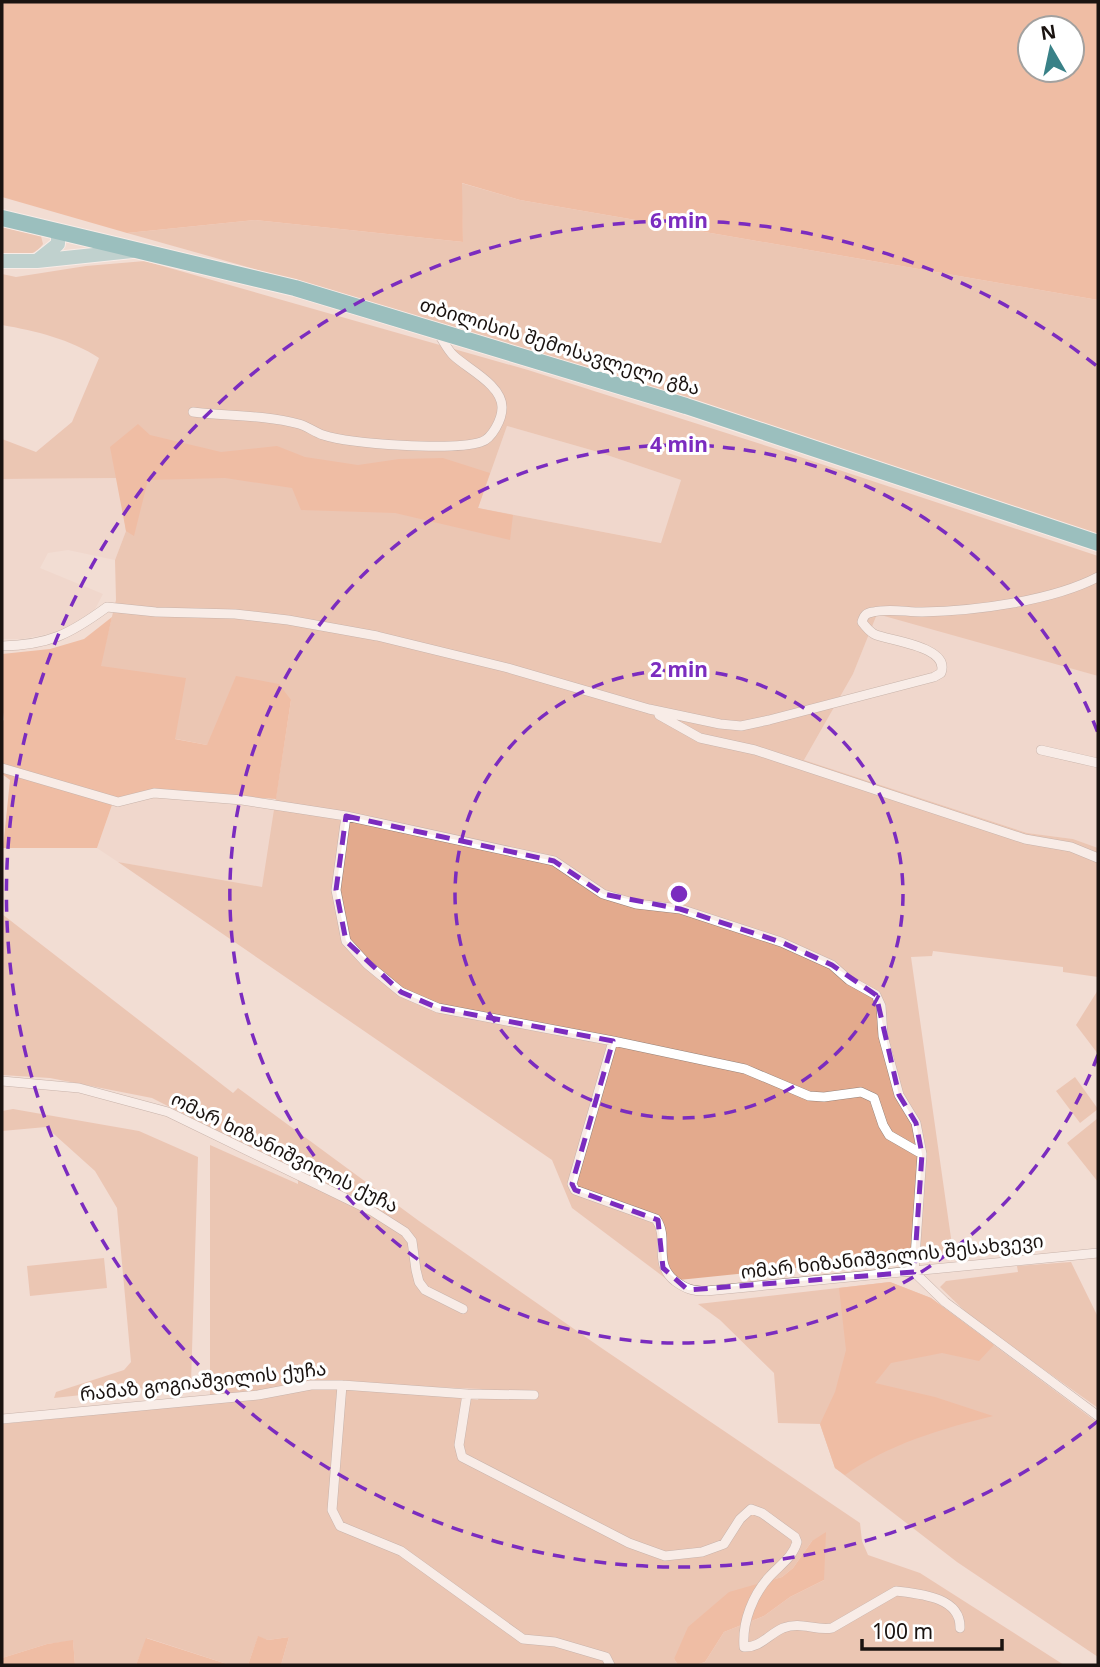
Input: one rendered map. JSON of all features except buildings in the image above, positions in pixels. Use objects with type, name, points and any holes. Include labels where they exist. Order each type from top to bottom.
[{"type":"highway","name":"თბილისის შემოსავლელი გზა","points":[[2,218],[295,288],[687,406],[1098,543]]},
{"type":"main road","points":[[37,261],[58,244],[58,232]]},
{"type":"main road","points":[[2,261],[37,261],[140,251]]},
{"type":"street","points":[[193,412],[300,424],[321,435],[342,439],[429,447],[481,442],[491,437],[496,426],[503,408],[500,399],[481,374],[453,355],[435,330]]},
{"type":"street","points":[[2,646],[53,640],[82,625],[107,607],[288,620],[377,636],[508,668],[573,689],[694,720],[741,726],[941,673],[943,668],[934,655],[910,643],[874,634],[862,622],[863,616],[874,611],[922,612],[1006,603],[1078,587],[1098,577]]},
{"type":"street","points":[[649,709],[700,738],[755,750],[1025,839],[1071,846],[1098,858]]},
{"type":"street","points":[[1041,750],[1098,764]]},
{"type":"street","points":[[2,768],[118,802],[154,793],[242,800],[346,816],[554,861],[603,894],[636,905],[680,909],[780,942],[832,965],[849,980],[877,995],[881,1006],[883,1036],[899,1096],[916,1123],[922,1154],[914,1272],[945,1301],[1098,1416]]},
{"type":"street","points":[[346,816],[336,890],[346,941],[367,964],[401,992],[438,1008],[745,1069],[809,1096],[824,1097],[861,1092],[874,1098],[888,1135],[922,1154]]},
{"type":"street","name":"ომარ ხიზანიშვილის შესახვევი","points":[[613,1041],[572,1184],[575,1190],[656,1219],[660,1230],[663,1268],[671,1278],[688,1290],[706,1291],[1098,1253]]},
{"type":"street","name":"ომარ ხიზანიშვილის ქუჩა","points":[[2,1081],[79,1088],[168,1112],[372,1211],[405,1232],[412,1241],[419,1282],[425,1290],[463,1309]]},
{"type":"street","name":"რამაზ გოგიაშვილის ქუჩა","points":[[2,1419],[258,1395],[311,1385],[534,1395]]},
{"type":"street","points":[[342,1385],[332,1510],[340,1526],[401,1551],[523,1639],[555,1642],[586,1650],[606,1657],[610,1665]]},
{"type":"street","points":[[467,1394],[459,1445],[462,1457],[629,1543],[664,1556],[702,1552],[724,1544],[740,1519],[751,1509],[762,1513],[795,1537],[795,1551],[756,1594],[747,1616],[744,1647],[752,1648],[785,1628],[800,1625],[824,1630],[832,1628],[896,1591],[936,1598],[954,1608],[960,1620],[960,1628]]},
{"type":"highlighted area","points":[[346,816],[554,861],[603,894],[680,909],[781,942],[832,965],[876,995],[899,1095],[916,1123],[922,1154],[914,1272],[688,1290],[663,1268],[658,1220],[575,1190],[572,1184],[613,1041],[438,1008],[401,992],[346,941],[336,890]]},
{"type":"shaded area","points":[[2,2],[1098,2],[1098,300],[520,200],[462,183],[463,242],[255,220],[127,233],[2,197]]},
{"type":"shaded area","points":[[461,183],[520,200],[1098,300],[1098,535],[615,377],[372,303],[127,233],[255,220],[463,242]]},
{"type":"shaded area","points":[[2,227],[41,236],[43,244],[30,254],[2,254]]},
{"type":"shaded area","points":[[145,261],[528,370],[1098,556],[1098,676],[877,614],[853,674],[804,760],[1027,833],[1073,839],[1098,848],[1098,977],[1063,972],[1063,967],[933,951],[932,956],[911,957],[953,1252],[669,1281],[572,1208],[552,1160],[118,862],[262,887],[291,700],[207,745],[171,738],[100,666],[116,600],[115,560],[126,531],[118,478],[2,479],[2,439],[36,452],[72,422],[99,358],[52,337],[2,325],[2,274],[16,277],[86,266]],"holes":[[[507,426],[598,452],[681,480],[661,543],[478,508]]]},
{"type":"shaded area","points":[[138,424],[150,435],[221,452],[277,446],[305,457],[358,465],[399,459],[443,458],[490,473],[478,508],[513,515],[510,540],[395,513],[301,510],[292,488],[225,478],[148,480],[134,536],[126,531],[110,447]]},
{"type":"shaded area","points":[[507,426],[598,452],[681,480],[662,543],[478,508]]},
{"type":"shaded area","points":[[118,478],[126,531],[115,560],[68,550],[48,553],[40,568],[103,594],[92,615],[64,631],[22,639],[2,639],[2,479]]},
{"type":"shaded area","points":[[877,613],[1098,676],[1098,848],[1073,839],[1027,833],[804,760],[853,674]]},
{"type":"shaded area","points":[[112,617],[101,666],[186,678],[175,739],[207,745],[236,676],[279,684],[291,700],[276,799],[151,791],[113,802],[97,848],[3,848],[10,780],[2,774],[2,654],[50,649],[84,639]]},
{"type":"shaded area","points":[[151,791],[276,805],[263,888],[118,862],[97,848],[113,802]]},
{"type":"shaded area","points":[[2,914],[233,1093],[238,1088],[419,1221],[860,1523],[862,1541],[868,1555],[920,1573],[1064,1665],[696,1665],[705,1662],[724,1632],[764,1616],[790,1597],[824,1580],[812,1541],[793,1568],[782,1577],[760,1584],[674,1659],[678,1665],[281,1665],[289,1637],[268,1640],[258,1637],[248,1665],[230,1665],[147,1638],[136,1665],[75,1665],[73,1641],[47,1644],[2,1658],[2,1424],[210,1403],[210,1145],[298,1184],[298,1172],[152,1098],[50,1078],[2,1075]],"holes":[[[408,1386],[481,1389],[478,1400],[411,1392]]]},
{"type":"shaded area","points":[[1098,990],[1098,1054],[1076,1025]]},
{"type":"shaded area","points":[[1075,1077],[1098,1109],[1080,1123],[1056,1091]]},
{"type":"shaded area","points":[[13,1109],[139,1131],[198,1157],[191,1383],[54,1398],[56,1392],[124,1370],[131,1362],[117,1208],[95,1171],[46,1127],[2,1131],[2,1111]]},
{"type":"shaded area","points":[[1098,1118],[1098,1182],[1067,1143]]},
{"type":"shaded area","points":[[104,1258],[107,1288],[30,1296],[27,1266]]},
{"type":"shaded area","points":[[1071,1262],[1098,1317],[1098,1408],[974,1320],[940,1287],[946,1281],[1018,1272],[1017,1266]]},
{"type":"shaded area","points":[[890,1282],[931,1298],[1098,1423],[1098,1657],[957,1562],[835,1468],[820,1424],[778,1423],[774,1373],[720,1320],[698,1304]]},
{"type":"shaded area","points":[[890,1282],[931,1298],[994,1345],[979,1361],[942,1353],[891,1363],[875,1383],[935,1397],[993,1416],[897,1446],[845,1475],[835,1468],[820,1424],[835,1392],[846,1350],[839,1288]]},
{"type":"shaded area","points":[[826,1532],[824,1580],[790,1597],[764,1616],[724,1632],[705,1662],[678,1665],[674,1659],[688,1627],[729,1592],[782,1577],[793,1568],[812,1541]]},
{"type":"shaded area","points":[[258,1636],[268,1640],[289,1637],[281,1665],[248,1665]]},
{"type":"shaded area","points":[[146,1638],[230,1665],[136,1665]]},
{"type":"shaded area","points":[[73,1640],[75,1665],[2,1665],[2,1658],[47,1644]]}]
